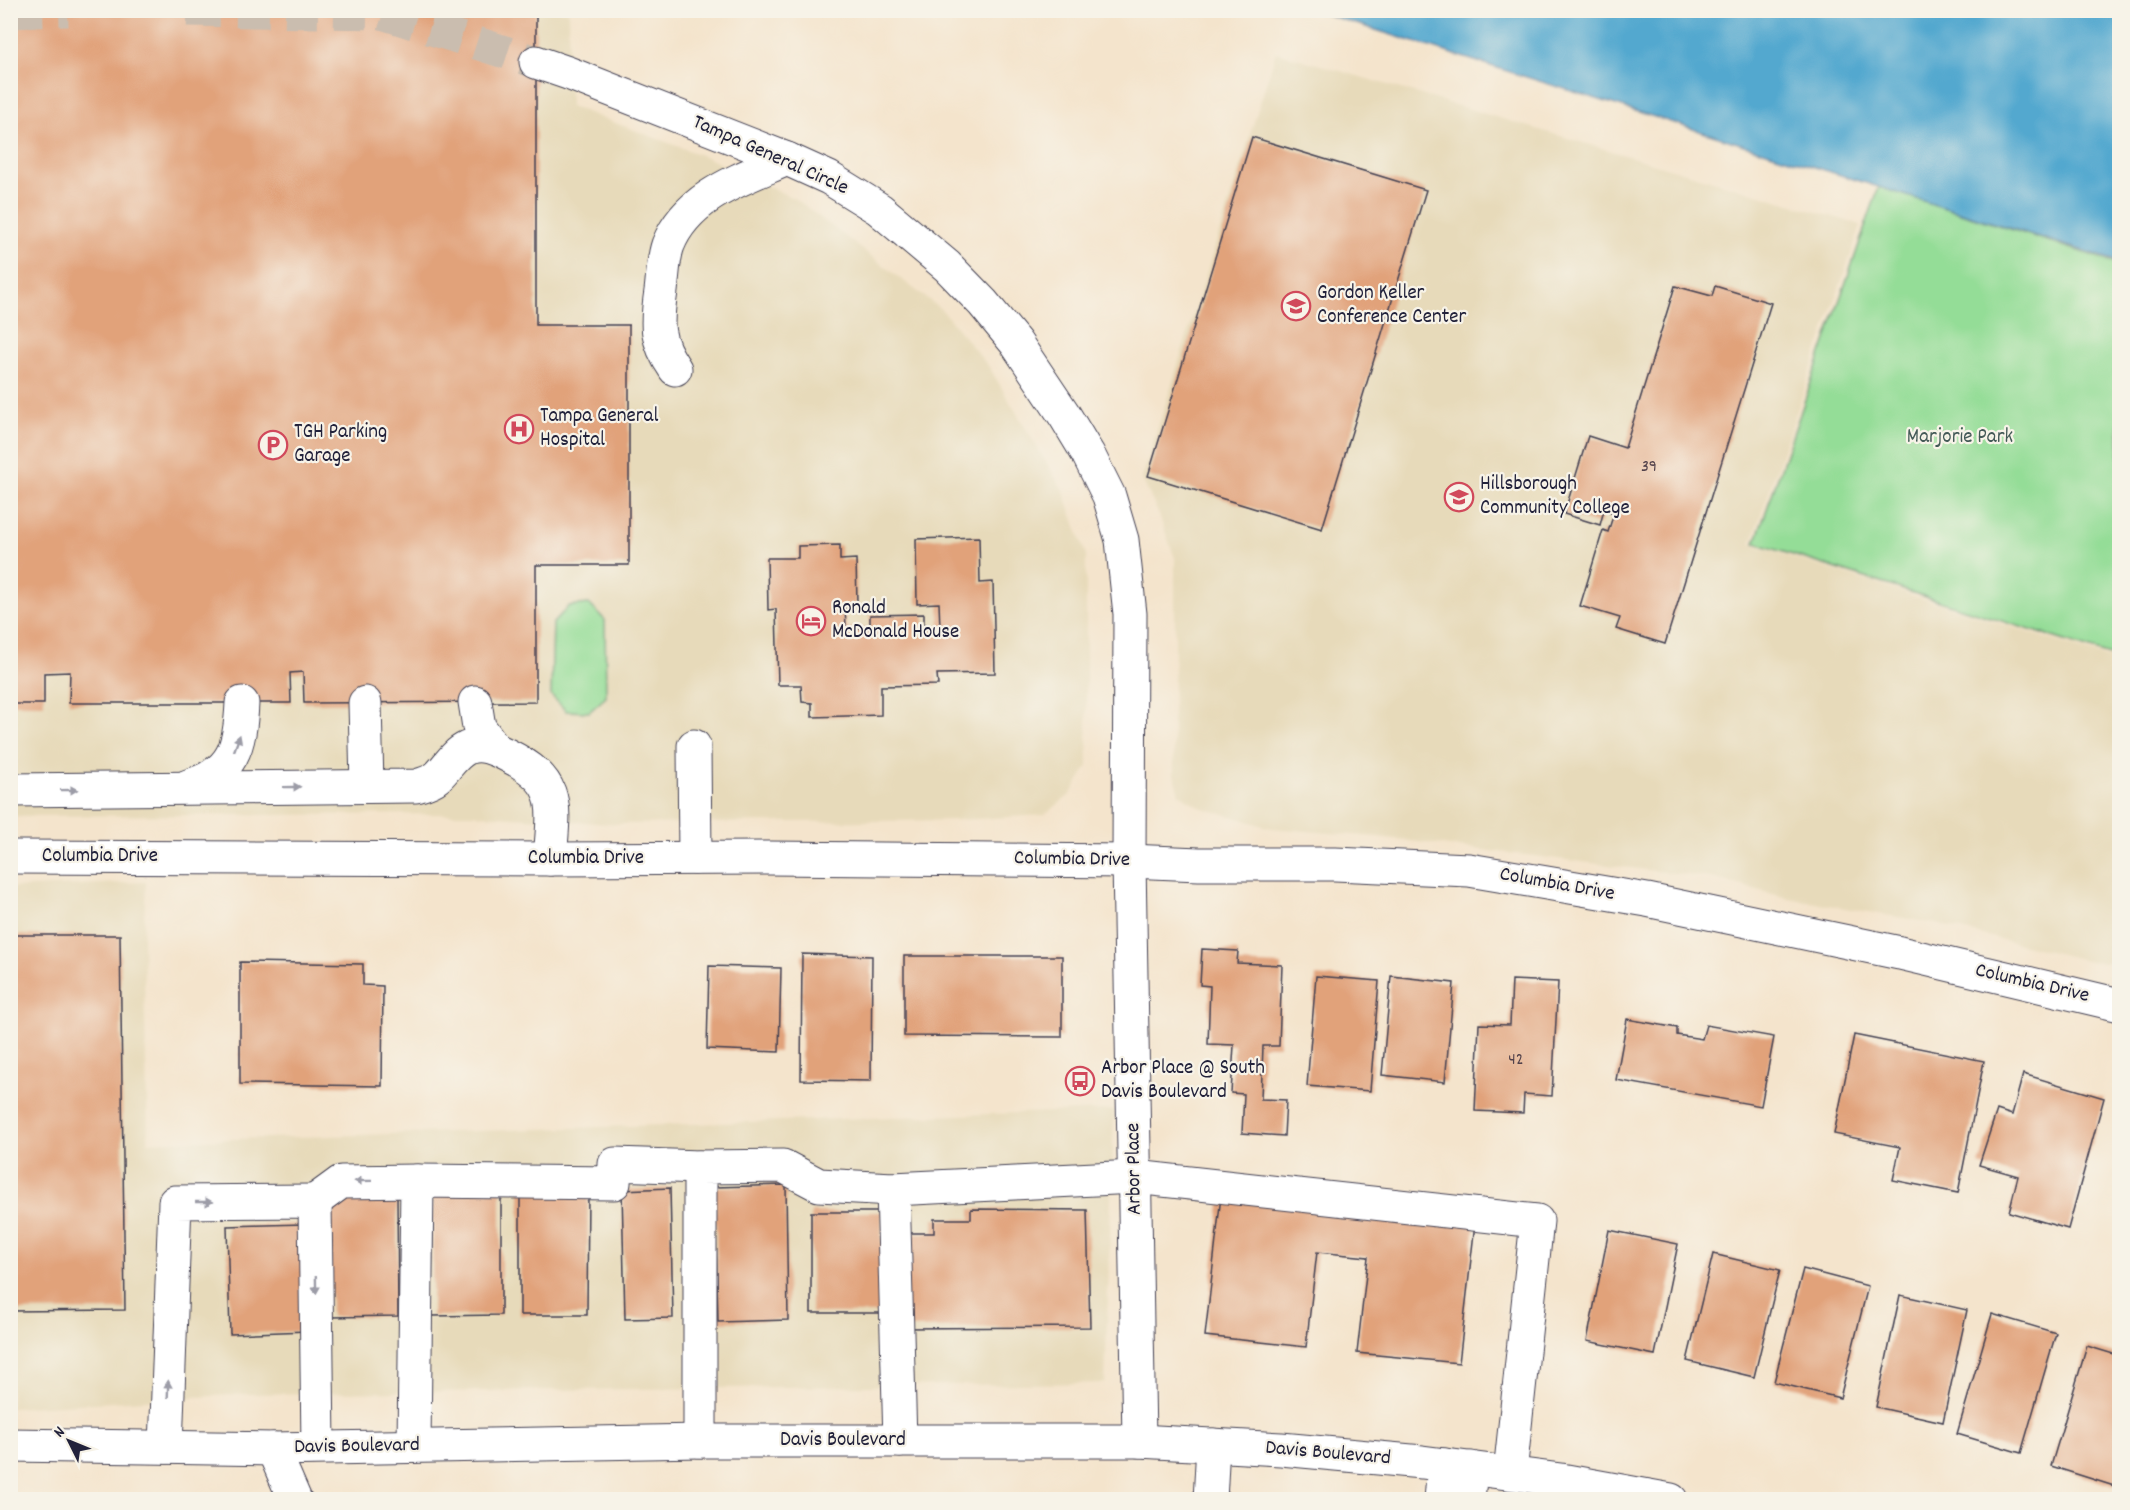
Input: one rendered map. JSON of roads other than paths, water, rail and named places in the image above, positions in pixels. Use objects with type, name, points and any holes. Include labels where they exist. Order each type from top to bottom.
[{"type":"street","name":"Tampa General Circle","points":[[536,62],[787,159],[829,178],[879,209],[939,259],[983,303],[1016,343],[1071,425],[1109,496],[1122,540],[1130,614],[1129,861]]},
{"type":"street","points":[[675,369],[660,345],[657,317],[667,248],[676,229],[699,204],[724,186],[787,159]]},
{"type":"street","points":[[475,702],[479,727],[495,748]]},
{"type":"street","points":[[178,788],[198,783],[214,775],[227,763],[237,748],[242,703]]},
{"type":"street","points":[[365,703],[367,786]]},
{"type":"street","points":[[10,790],[416,786],[436,777],[465,749],[483,746],[495,748],[530,768],[551,795],[554,807],[550,859]]},
{"type":"street","points":[[694,746],[695,858]]},
{"type":"street","name":"Columbia Drive","points":[[10,857],[1129,861],[1335,864],[1469,870],[1647,900],[1900,953],[2120,1005]]},
{"type":"street","name":"Arbor Place","points":[[1129,861],[1139,1441]]},
{"type":"street","points":[[166,1447],[175,1202],[315,1201],[341,1182],[614,1183],[615,1164],[700,1167],[783,1166],[819,1185],[893,1189],[1135,1177],[1537,1221],[1510,1473]]},
{"type":"street","points":[[700,1167],[700,1441]]},
{"type":"street","points":[[414,1446],[417,1181]]},
{"type":"street","points":[[893,1189],[900,1441]]},
{"type":"street","points":[[315,1201],[318,1448]]},
{"type":"street","name":"Davis Boulevard","points":[[10,1445],[273,1449],[700,1441],[1139,1441],[1281,1449],[1461,1477],[1510,1473],[1671,1500]]},
{"type":"street","points":[[1210,1500],[1213,1445]]},
{"type":"street","points":[[273,1449],[296,1500]]},
{"type":"street","points":[[1441,1500],[1461,1477]]},
{"type":"water","points":[[1315,11],[2119,11],[2119,262]]},
{"type":"tunnel","points":[[10,12],[68,10]]},
{"type":"tunnel","points":[[187,10],[382,13],[536,62]]},
{"type":"place","name":"Gordon Keller Conference Center","points":[[1296,306]]},
{"type":"place","name":"Tampa General Hospital","points":[[519,429]]},
{"type":"place","name":"TGH Parking Garage","points":[[273,445]]},
{"type":"place","name":"Hillsborough Community College","points":[[1459,497]]},
{"type":"place","name":"Ronald McDonald House","points":[[811,621]]},
{"type":"place","name":"Arbor Place @ South Davis Boulevard","points":[[1080,1081]]},
{"type":"park label","name":"Marjorie Park","points":[[1960,438]]}]
